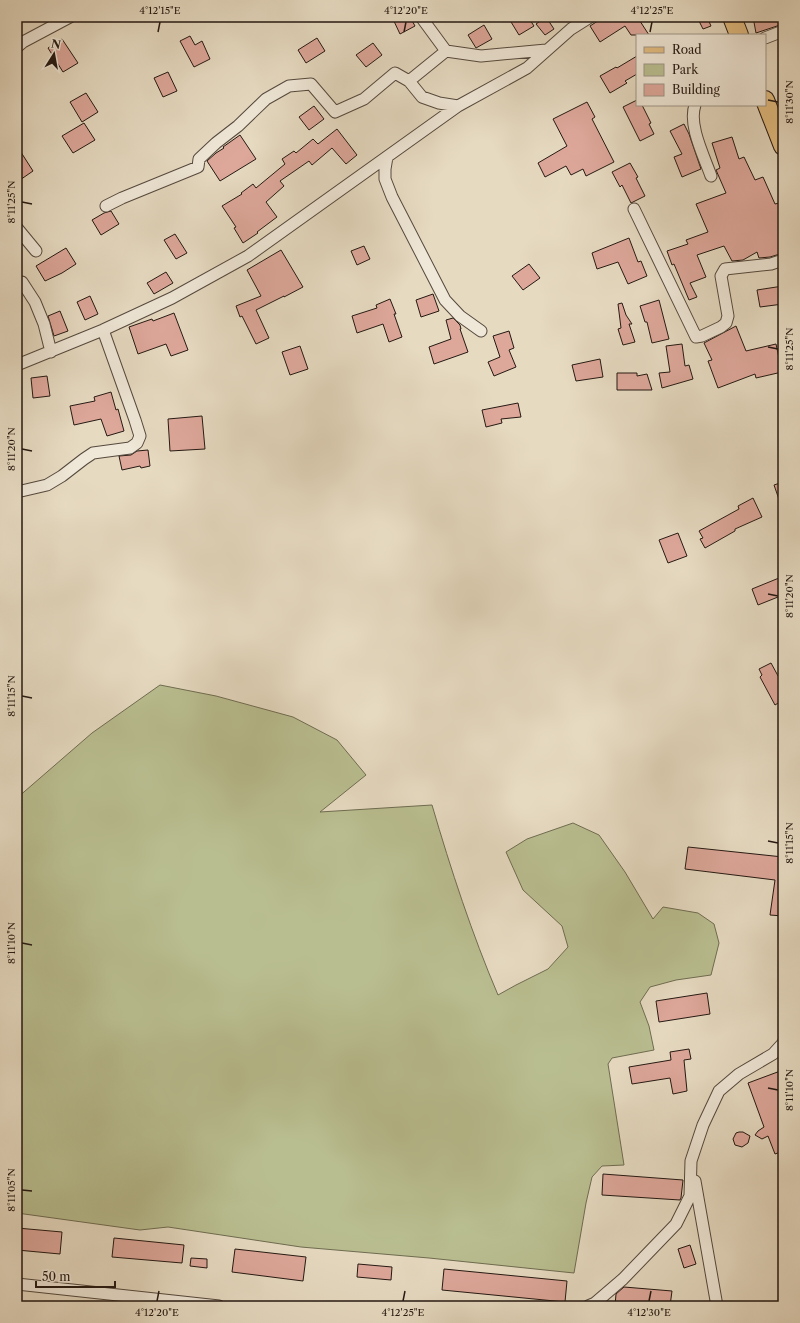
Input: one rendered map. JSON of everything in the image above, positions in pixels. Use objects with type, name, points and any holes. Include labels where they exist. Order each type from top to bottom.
[{"type":"main road","points":[[732,17],[739,34]]},
{"type":"main road","points":[[766,103],[783,146]]},
{"type":"street","points":[[17,47],[23,42],[70,17]]},
{"type":"street","points":[[421,17],[446,51],[482,56],[546,50]]},
{"type":"street","points":[[17,365],[103,330],[172,298],[248,256],[458,106],[527,68],[571,29],[590,17]]},
{"type":"street","points":[[766,38],[783,31]]},
{"type":"street","points":[[409,81],[446,51]]},
{"type":"street","points":[[106,206],[122,198],[198,168],[199,159],[216,143],[238,126],[266,99],[289,86],[312,84],[335,112],[364,99],[395,73],[409,81],[422,97],[439,103],[458,106]]},
{"type":"street","points":[[695,106],[693,111],[694,127],[711,176]]},
{"type":"street","points":[[387,157],[385,179],[392,197],[445,300],[460,316],[481,331]]},
{"type":"street","points":[[634,209],[696,337],[702,336],[726,323],[728,316],[721,276],[725,269],[771,264],[783,260]]},
{"type":"street","points":[[17,228],[36,251]]},
{"type":"street","points":[[17,282],[22,282],[35,302],[44,324],[51,352]]},
{"type":"street","points":[[17,492],[47,485],[93,453],[130,448],[137,443],[140,436],[103,330]]},
{"type":"street","points":[[588,1306],[595,1303],[623,1279],[676,1224],[690,1196],[691,1161],[703,1125],[718,1091],[739,1074],[773,1054],[783,1044]]},
{"type":"street","points":[[691,1161],[717,1306]]},
{"type":"street","points":[[17,1284],[219,1306]]},
{"type":"green space","points":[[160,685],[216,696],[293,717],[337,740],[366,775],[320,812],[432,805],[462,902],[498,995],[548,969],[568,947],[562,926],[523,890],[506,852],[527,839],[573,823],[599,835],[625,872],[653,919],[663,907],[698,913],[714,924],[719,943],[711,975],[676,980],[650,987],[640,1002],[649,1026],[654,1050],[612,1058],[608,1064],[624,1165],[602,1166],[592,1177],[574,1273],[301,1247],[168,1227],[140,1230],[17,1213],[17,798],[92,733]]},
{"type":"building","points":[[392,17],[410,17],[415,26],[400,34]]},
{"type":"building","points":[[508,17],[528,17],[534,26],[519,35]]},
{"type":"building","points":[[546,17],[554,29],[545,35],[536,24]]},
{"type":"building","points":[[604,17],[640,17],[638,18],[648,34],[631,35],[625,26],[600,42],[590,26]]},
{"type":"building","points":[[697,17],[707,17],[711,26],[703,29]]},
{"type":"building","points":[[753,17],[783,17],[783,24],[756,33]]},
{"type":"building","points":[[484,25],[492,39],[476,48],[468,35]]},
{"type":"building","points":[[190,36],[195,45],[202,41],[210,59],[194,67],[180,41]]},
{"type":"building","points":[[317,38],[325,51],[306,63],[298,50]]},
{"type":"building","points":[[62,39],[78,63],[63,72],[48,48]]},
{"type":"building","points":[[373,43],[382,55],[366,67],[356,55]]},
{"type":"building","points":[[636,57],[636,75],[625,81],[627,83],[610,93],[600,76],[616,67],[617,68]]},
{"type":"building","points":[[168,72],[177,91],[163,97],[154,78]]},
{"type":"building","points":[[86,93],[98,112],[82,122],[70,102]]},
{"type":"building","points":[[636,100],[636,106],[642,106],[651,123],[649,124],[654,134],[640,141],[623,107]]},
{"type":"building","points":[[587,102],[595,117],[592,119],[614,162],[586,176],[583,169],[571,175],[566,166],[545,177],[538,163],[567,146],[553,119]]},
{"type":"building","points":[[314,106],[324,119],[309,130],[299,117]]},
{"type":"building","points":[[84,123],[95,140],[73,153],[62,136]]},
{"type":"building","points":[[684,124],[701,169],[682,177],[674,157],[682,154],[670,131]]},
{"type":"building","points":[[337,129],[357,155],[346,164],[332,148],[312,165],[309,161],[280,181],[284,186],[266,202],[277,217],[243,243],[234,228],[236,227],[222,206],[242,194],[241,193],[253,184],[256,188],[285,164],[282,159],[294,151],[296,153],[313,139],[318,144]]},
{"type":"building","points":[[240,135],[256,159],[220,181],[207,161]]},
{"type":"building","points":[[732,137],[739,159],[744,157],[755,180],[763,177],[775,204],[783,202],[783,253],[770,257],[759,258],[757,252],[743,260],[732,261],[724,246],[697,255],[706,277],[690,283],[697,297],[689,300],[667,251],[688,244],[686,240],[708,232],[696,204],[726,193],[716,170],[720,168],[712,143]]},
{"type":"building","points":[[17,146],[33,171],[17,182]]},
{"type":"building","points":[[630,163],[638,177],[636,178],[645,196],[631,203],[622,185],[620,187],[612,172]]},
{"type":"building","points":[[111,211],[119,224],[101,235],[92,220]]},
{"type":"building","points":[[175,234],[187,253],[176,259],[164,240]]},
{"type":"building","points":[[629,238],[638,262],[641,261],[647,276],[628,284],[618,262],[597,269],[592,253]]},
{"type":"building","points":[[364,246],[370,259],[357,265],[351,251]]},
{"type":"building","points":[[66,248],[76,264],[45,281],[36,266]]},
{"type":"building","points":[[281,250],[303,287],[256,310],[269,338],[256,344],[242,316],[240,317],[236,306],[261,296],[247,270]]},
{"type":"building","points":[[529,264],[540,278],[523,290],[512,276]]},
{"type":"building","points":[[166,272],[173,283],[154,294],[147,283]]},
{"type":"building","points":[[783,286],[783,304],[760,307],[757,290]]},
{"type":"building","points":[[433,294],[439,311],[421,317],[416,300]]},
{"type":"building","points":[[90,296],[98,314],[85,320],[77,302]]},
{"type":"building","points":[[390,299],[396,314],[394,314],[402,337],[389,342],[383,324],[357,333],[352,316],[377,308],[376,305]]},
{"type":"building","points":[[659,300],[669,339],[652,343],[647,322],[645,322],[640,306]]},
{"type":"building","points":[[622,303],[626,315],[632,324],[629,324],[635,342],[623,345],[618,329],[621,328],[618,304]]},
{"type":"building","points":[[60,311],[68,331],[54,336],[48,316]]},
{"type":"building","points":[[174,313],[188,350],[171,356],[166,344],[138,354],[129,327],[152,319],[153,321]]},
{"type":"building","points":[[453,318],[460,325],[468,352],[434,364],[429,347],[451,339],[446,320]]},
{"type":"building","points":[[736,326],[746,351],[776,344],[782,372],[756,378],[755,374],[718,388],[708,361],[712,360],[704,343]]},
{"type":"building","points":[[509,331],[514,348],[509,350],[516,367],[494,376],[488,362],[500,357],[493,336]]},
{"type":"building","points":[[682,344],[685,366],[689,365],[693,379],[662,388],[659,373],[670,372],[666,346]]},
{"type":"building","points":[[300,346],[308,369],[290,375],[282,352]]},
{"type":"building","points":[[600,359],[603,377],[576,381],[572,365]]},
{"type":"building","points":[[617,373],[637,373],[637,376],[647,374],[652,390],[617,390]]},
{"type":"building","points":[[47,376],[50,396],[33,398],[31,378]]},
{"type":"building","points":[[111,392],[116,410],[118,409],[124,431],[107,436],[101,419],[74,425],[70,406],[95,401],[94,397]]},
{"type":"building","points":[[518,403],[521,417],[501,419],[502,423],[486,427],[482,410]]},
{"type":"building","points":[[202,416],[205,449],[170,451],[168,419]]},
{"type":"building","points":[[148,450],[150,466],[141,468],[140,466],[122,470],[119,456],[131,455],[137,451]]},
{"type":"building","points":[[783,482],[783,508],[782,508],[774,485]]},
{"type":"building","points":[[753,498],[762,517],[735,529],[735,531],[705,548],[700,539],[703,538],[699,531],[739,509],[738,506]]},
{"type":"building","points":[[678,533],[687,556],[668,563],[659,540]]},
{"type":"building","points":[[779,578],[783,588],[783,595],[758,605],[752,589]]},
{"type":"building","points":[[771,663],[783,685],[783,700],[775,705],[760,677],[762,675],[759,669]]},
{"type":"building","points":[[688,847],[783,857],[783,916],[770,915],[775,880],[685,869]]},
{"type":"building","points":[[707,993],[710,1014],[659,1022],[656,1001]]},
{"type":"building","points":[[689,1049],[691,1059],[684,1060],[687,1091],[673,1094],[670,1078],[632,1084],[629,1067],[671,1060],[670,1052]]},
{"type":"building","points":[[783,1070],[783,1151],[775,1154],[768,1136],[762,1139],[755,1135],[764,1127],[748,1083]]},
{"type":"building","points":[[743,1132],[750,1136],[748,1143],[742,1147],[735,1145],[733,1139],[736,1133]]},
{"type":"building","points":[[603,1174],[683,1180],[681,1198],[680,1200],[602,1195]]},
{"type":"building","points":[[17,1228],[62,1232],[60,1254],[17,1250]]},
{"type":"building","points":[[114,1238],[184,1245],[182,1263],[112,1257]]},
{"type":"building","points":[[690,1245],[696,1264],[684,1268],[678,1249]]},
{"type":"building","points":[[235,1249],[306,1257],[303,1281],[232,1272]]},
{"type":"building","points":[[191,1258],[207,1259],[207,1268],[190,1266]]},
{"type":"building","points":[[358,1264],[392,1267],[391,1280],[357,1277]]},
{"type":"building","points":[[444,1269],[567,1281],[565,1302],[442,1290]]},
{"type":"building","points":[[624,1287],[672,1291],[670,1306],[615,1306],[616,1294]]}]
